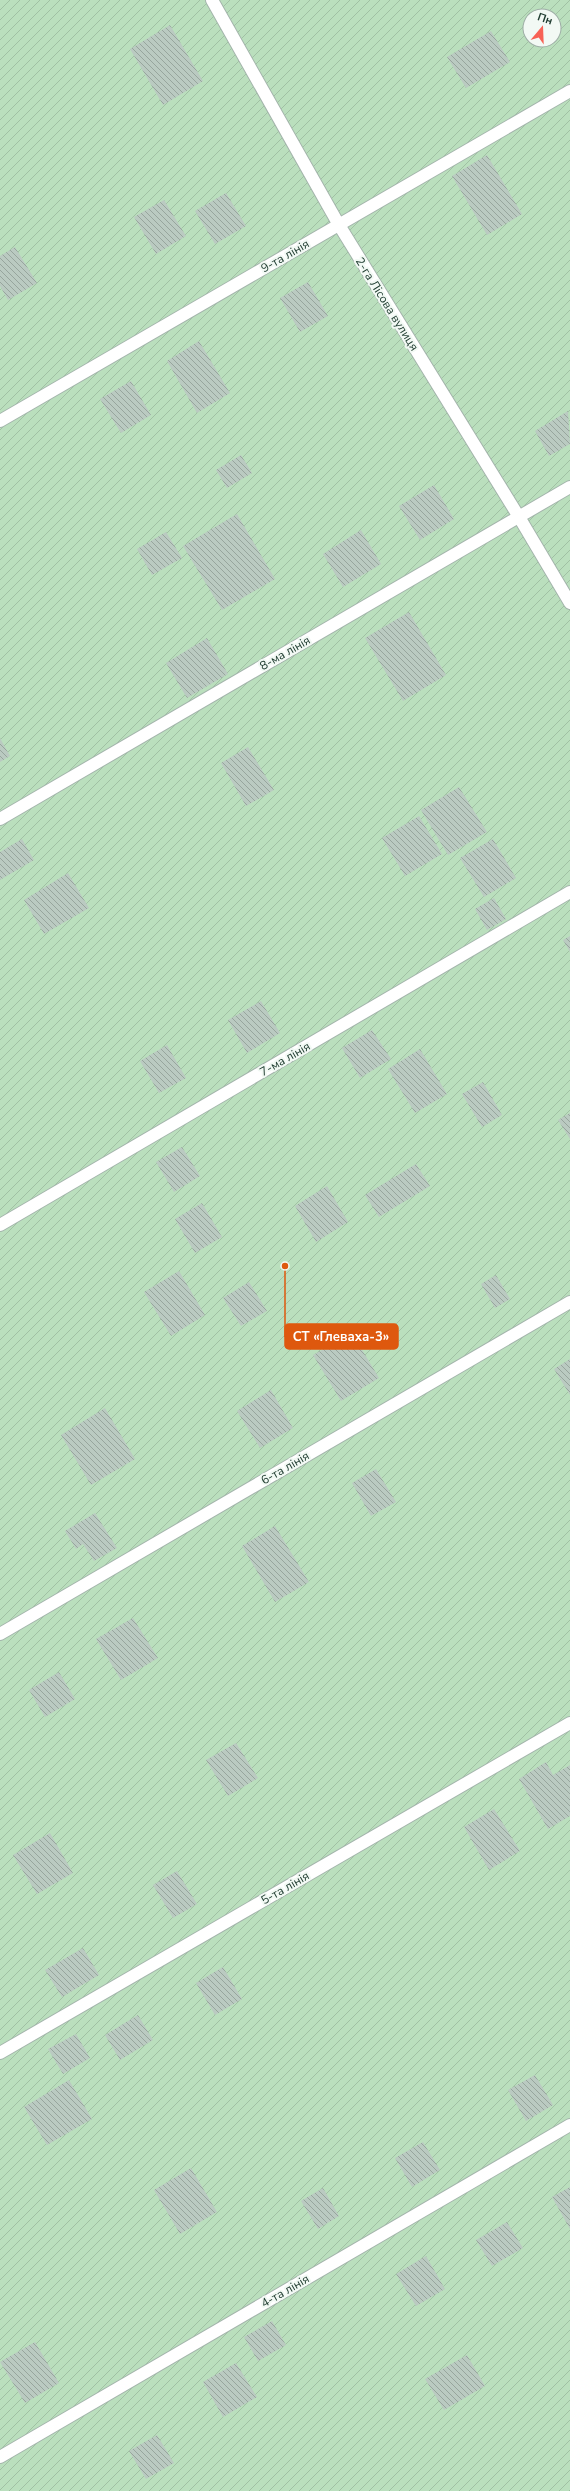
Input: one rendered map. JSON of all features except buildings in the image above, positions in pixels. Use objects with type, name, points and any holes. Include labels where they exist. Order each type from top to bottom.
[{"type":"street","name":"2-га Лісова вулиця","points":[[212,0],[339,225],[519,517],[570,603]]},
{"type":"street","name":"9-та лінія","points":[[0,421],[570,92]]},
{"type":"street","name":"8-ма лінія","points":[[0,818],[570,487]]},
{"type":"street","name":"7-ма лінія","points":[[0,1225],[570,892]]},
{"type":"street","name":"6-та лінія","points":[[0,1634],[570,1302]]},
{"type":"street","name":"5-та лінія","points":[[0,2053],[570,1723]]},
{"type":"street","name":"4-та лінія","points":[[0,2457],[570,2125]]},
{"type":"green space","points":[[0,0],[570,0],[570,2491],[0,2491]]},
{"type":"place","name":"СТ «Глеваха-3»","points":[[285,1266]]}]
